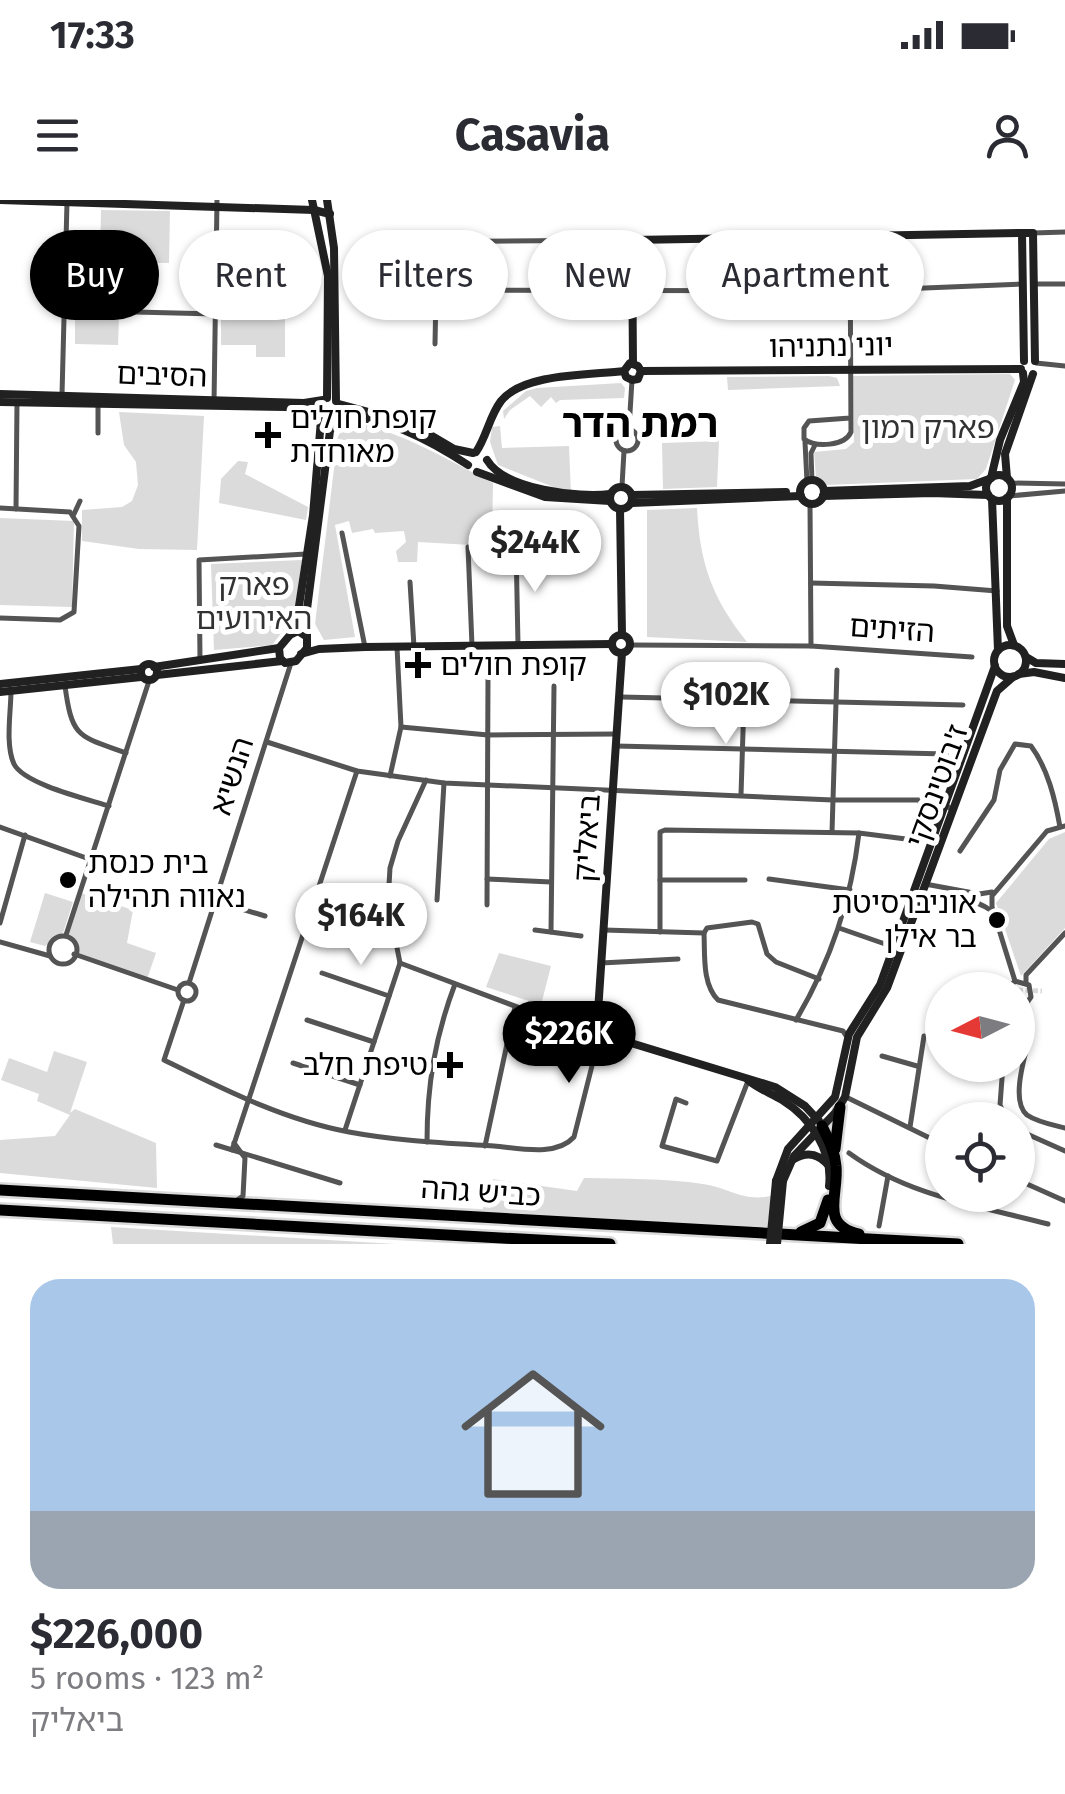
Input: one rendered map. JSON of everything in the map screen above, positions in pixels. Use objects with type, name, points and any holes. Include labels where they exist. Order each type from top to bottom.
[{"type":"highway","points":[[837,1102],[832,1165],[836,1222],[853,1232],[881,1232]]},
{"type":"highway","points":[[815,1123],[832,1165]]},
{"type":"highway","points":[[778,1241],[810,1230],[820,1222],[829,1186]]},
{"type":"highway","name":"כביש גהה","points":[[0,1190],[229,1202],[778,1241],[881,1232],[958,1244]]},
{"type":"highway","name":"כביש גהה","points":[[0,1210],[610,1244]]},
{"type":"street","points":[[0,200],[313,205],[330,215]]},
{"type":"street","points":[[327,200],[334,248],[331,401]]},
{"type":"street","points":[[62,399],[68,202]]},
{"type":"street","points":[[218,204],[218,230]]},
{"type":"street","points":[[301,654],[308,640],[308,609],[330,431],[340,413],[331,401],[328,276],[313,205]]},
{"type":"street","points":[[924,235],[1065,232]]},
{"type":"street","points":[[1022,233],[1035,368],[1006,448],[1008,626],[1014,646],[1024,656],[1036,663],[1065,664]]},
{"type":"street","points":[[1033,233],[1024,382],[986,485],[997,591],[995,666],[1000,674],[1034,672],[1065,678]]},
{"type":"street","points":[[924,288],[1065,284]]},
{"type":"street","points":[[214,402],[216,320]]},
{"type":"street","points":[[435,320],[435,344]]},
{"type":"street","points":[[624,371],[632,380],[641,371],[633,363],[634,320]]},
{"type":"street","points":[[804,439],[816,444],[850,438],[850,320]]},
{"type":"street","points":[[468,465],[501,402],[519,387],[624,371],[633,363]]},
{"type":"street","points":[[1023,367],[1065,366]]},
{"type":"street","points":[[1023,367],[1035,368]]},
{"type":"street","name":"יוני נתניהו","points":[[641,371],[1023,367]]},
{"type":"street","points":[[629,429],[632,380]]},
{"type":"street","name":"הסיבים","points":[[0,394],[98,404],[331,401],[410,423],[454,449],[487,458],[505,476],[546,491],[610,498]]},
{"type":"street","points":[[0,692],[148,673],[200,660],[279,648],[295,632],[308,554],[320,418],[316,409],[331,401]]},
{"type":"street","name":"הסיבים","points":[[0,402],[214,402],[303,408],[320,418],[336,420]]},
{"type":"street","points":[[16,509],[17,402]]},
{"type":"street","points":[[98,404],[98,433]]},
{"type":"street","points":[[336,420],[354,417],[394,426],[477,472],[544,497],[610,498],[622,486]]},
{"type":"street","points":[[809,481],[804,428],[809,421],[850,418]]},
{"type":"street","points":[[624,451],[632,450],[638,442],[637,435],[629,429],[616,437],[624,451],[622,486],[632,499]]},
{"type":"street","points":[[477,472],[485,468],[486,434]]},
{"type":"street","points":[[801,494],[809,481],[811,452],[816,444]]},
{"type":"street","points":[[824,494],[970,486],[999,475],[1009,480],[1065,487]]},
{"type":"street","points":[[809,481],[818,482],[824,494]]},
{"type":"street","points":[[824,494],[1008,497],[1065,487]]},
{"type":"street","points":[[620,509],[632,499],[801,494],[810,504],[811,646]]},
{"type":"street","points":[[810,504],[819,502],[824,494]]},
{"type":"street","points":[[610,498],[620,509],[622,635]]},
{"type":"street","points":[[0,618],[60,620],[74,612],[79,526],[74,514],[80,501]]},
{"type":"street","points":[[0,508],[74,514]]},
{"type":"street","points":[[342,533],[365,647]]},
{"type":"street","points":[[516,545],[518,646]]},
{"type":"street","points":[[468,546],[472,646]]},
{"type":"street","points":[[200,660],[199,560],[308,554]]},
{"type":"street","points":[[410,582],[414,647]]},
{"type":"street","points":[[811,583],[997,591]]},
{"type":"street","points":[[295,632],[319,649]]},
{"type":"street","points":[[612,644],[614,638],[622,635]]},
{"type":"street","points":[[0,684],[286,662],[319,649],[612,644],[622,653],[630,645],[622,635]]},
{"type":"street","name":"הזיתים","points":[[630,645],[811,646],[972,657]]},
{"type":"street","points":[[998,650],[1014,646]]},
{"type":"street","points":[[390,776],[400,726],[397,647]]},
{"type":"street","points":[[279,648],[286,662]]},
{"type":"street","name":"ביאליק","points":[[485,1146],[553,1149],[567,1144],[574,1136],[596,1034],[622,653]]},
{"type":"street","points":[[1016,675],[1024,668],[1024,656]]},
{"type":"street","name":"הנשיא","points":[[189,983],[267,742],[286,662]]},
{"type":"street","name":"ז'בוטינסקי","points":[[837,1102],[851,1028],[880,985],[920,886],[995,666]]},
{"type":"street","points":[[832,832],[837,670]]},
{"type":"street","points":[[66,935],[148,673]]},
{"type":"street","name":"ז'בוטינסקי","points":[[837,1102],[857,1037],[887,988],[919,901],[920,886],[930,872],[947,809],[997,691],[1016,675]]},
{"type":"street","points":[[487,905],[488,676]]},
{"type":"street","points":[[65,684],[70,720],[75,727],[85,738],[126,753]]},
{"type":"street","points":[[551,932],[554,686]]},
{"type":"street","points":[[11,691],[12,757],[17,769],[30,779],[109,806]]},
{"type":"street","points":[[619,697],[962,705]]},
{"type":"street","points":[[742,795],[744,700]]},
{"type":"street","points":[[400,726],[488,734],[616,734]]},
{"type":"street","points":[[267,742],[357,771],[444,783],[833,800],[930,800],[947,809]]},
{"type":"street","points":[[960,851],[994,800],[1000,770],[1015,744],[1031,746],[1062,826],[1048,831],[995,890],[994,913],[1012,972]]},
{"type":"street","points":[[616,746],[946,754]]},
{"type":"street","points":[[233,1146],[357,771]]},
{"type":"street","points":[[345,1132],[400,963],[388,902],[390,868],[398,840],[426,780]]},
{"type":"street","points":[[437,900],[444,783]]},
{"type":"street","points":[[0,827],[92,860]]},
{"type":"street","points":[[660,932],[660,832],[832,832],[906,840]]},
{"type":"street","points":[[796,1020],[819,980],[852,890],[859,833]]},
{"type":"street","points":[[0,923],[25,835]]},
{"type":"street","points":[[930,872],[932,880],[941,887]]},
{"type":"street","points":[[487,879],[551,882]]},
{"type":"street","points":[[769,879],[852,890]]},
{"type":"street","points":[[660,880],[745,880]]},
{"type":"street","points":[[920,886],[983,894],[995,890]]},
{"type":"street","points":[[919,901],[934,895],[977,903],[994,913]]},
{"type":"street","points":[[215,902],[265,916]]},
{"type":"street","points":[[819,980],[776,962],[763,944],[758,924],[708,928],[704,933],[707,980],[710,992],[718,1000],[843,1031],[848,1040]]},
{"type":"street","points":[[839,928],[888,946]]},
{"type":"street","points":[[535,930],[581,936]]},
{"type":"street","points":[[604,930],[704,933]]},
{"type":"street","points":[[1029,972],[1065,932]]},
{"type":"street","points":[[0,941],[50,956],[57,965],[65,965],[74,954],[74,941],[66,935]]},
{"type":"street","points":[[50,956],[56,938],[66,935]]},
{"type":"street","points":[[74,954],[178,990],[184,1000],[164,1060],[246,1100],[345,1132],[427,1143],[485,1146],[515,1006]]},
{"type":"street","points":[[602,964],[678,959]]},
{"type":"street","points":[[400,963],[596,1034],[603,1042],[608,1036],[607,1029],[596,1034]]},
{"type":"street","points":[[322,973],[389,996]]},
{"type":"street","points":[[178,990],[189,983],[196,993],[192,1000],[184,1000]]},
{"type":"street","points":[[427,1143],[431,1062],[455,984]]},
{"type":"street","points":[[307,1020],[374,1042]]},
{"type":"street","points":[[608,1036],[775,1087],[815,1123]]},
{"type":"street","points":[[910,1128],[924,1036]]},
{"type":"street","points":[[882,1056],[919,1067]]},
{"type":"street","points":[[294,1064],[360,1085]]},
{"type":"street","points":[[748,1080],[815,1123]]},
{"type":"street","points":[[686,1104],[676,1100],[662,1146],[717,1161],[748,1080]]},
{"type":"street","points":[[1020,1082],[1020,1104],[1026,1114],[1065,1128]]},
{"type":"street","points":[[778,1241],[783,1157],[837,1102]]},
{"type":"street","points":[[780,1181],[815,1123],[837,1102]]},
{"type":"street","points":[[837,1102],[925,1136]]},
{"type":"street","points":[[795,1109],[800,1121],[798,1138]]},
{"type":"street","points":[[1035,1138],[1065,1151]]},
{"type":"street","points":[[216,1146],[233,1146],[241,1153],[340,1183]]},
{"type":"street","points":[[229,1202],[243,1196],[245,1173],[241,1153]]},
{"type":"street","points":[[849,1153],[888,1176],[925,1190]]},
{"type":"street","points":[[790,1162],[812,1154],[822,1158],[832,1165],[829,1186]]},
{"type":"street","points":[[881,1232],[888,1176]]},
{"type":"street","points":[[1035,1188],[1065,1202]]},
{"type":"street","points":[[993,1212],[1048,1224]]},
{"type":"green space","points":[[101,210],[170,211],[169,263],[159,263],[159,230],[101,230]]},
{"type":"green space","points":[[75,320],[119,320],[118,345],[75,344]]},
{"type":"green space","points":[[221,320],[285,320],[285,357],[256,357],[256,345],[221,345]]},
{"type":"green space","name":"פארק רמון","points":[[1010,374],[1015,380],[986,469],[977,479],[826,485],[816,477],[814,452],[846,449],[854,442],[853,376]]},
{"type":"green space","points":[[727,377],[837,378],[840,386],[728,390]]},
{"type":"green space","points":[[621,383],[624,398],[556,403],[551,397],[541,407],[530,396],[504,419],[503,411],[526,391]]},
{"type":"green space","points":[[119,412],[204,416],[197,550],[139,549],[82,541],[82,510],[122,507],[132,501],[138,485],[136,462],[124,445]]},
{"type":"green space","points":[[347,423],[408,440],[493,483],[492,538],[471,545],[418,542],[417,562],[398,562],[396,551],[406,542],[404,531],[375,533],[373,529],[352,533],[349,521],[335,525],[355,637],[324,640],[315,624],[338,436]]},
{"type":"green space","points":[[500,426],[502,448],[569,446],[571,494],[498,465],[490,442],[492,427]]},
{"type":"green space","points":[[719,441],[717,487],[663,489],[662,443]]},
{"type":"green space","points":[[238,461],[248,462],[245,474],[308,507],[306,520],[219,503],[221,479]]},
{"type":"green space","points":[[697,508],[710,579],[747,642],[647,637],[647,510]]},
{"type":"green space","points":[[0,518],[74,521],[72,607],[0,605]]},
{"type":"green space","name":"פארק האירועים","points":[[302,560],[294,617],[272,645],[214,650],[211,564]]},
{"type":"green space","points":[[1065,832],[1065,928],[1025,972],[1020,972],[996,903],[1049,839]]},
{"type":"green space","points":[[45,893],[73,902],[63,933],[45,946],[30,942]]},
{"type":"green space","points":[[81,893],[133,910],[127,943],[156,953],[147,979],[74,954],[74,941],[66,935]]},
{"type":"green space","points":[[499,953],[551,966],[541,1005],[486,987]]},
{"type":"green space","points":[[54,1051],[87,1062],[70,1113],[75,1109],[156,1143],[157,1188],[0,1173],[0,1140],[55,1136],[70,1115],[37,1101],[39,1094],[1,1080],[9,1058],[47,1072]]},
{"type":"green space","points":[[584,1178],[688,1182],[744,1196],[771,1196],[768,1226],[714,1229],[481,1214],[493,1179],[577,1191]]},
{"type":"green space","points":[[111,1227],[395,1244],[113,1244]]},
{"type":"tunnel","points":[[1035,991],[1042,991]]},
{"type":"place","name":"קופת חולים מאוחדת","points":[[268,435]]},
{"type":"place","name":"קופת חולים","points":[[418,665]]},
{"type":"place","name":"בית כנסת נאווה תהילה","points":[[68,880]]},
{"type":"place","name":"אוניברסיטת בר אילן","points":[[997,920]]},
{"type":"place","name":"טיפת חלב","points":[[450,1065]]},
{"type":"district","name":"רמת הדר","points":[[640,424]]}]
